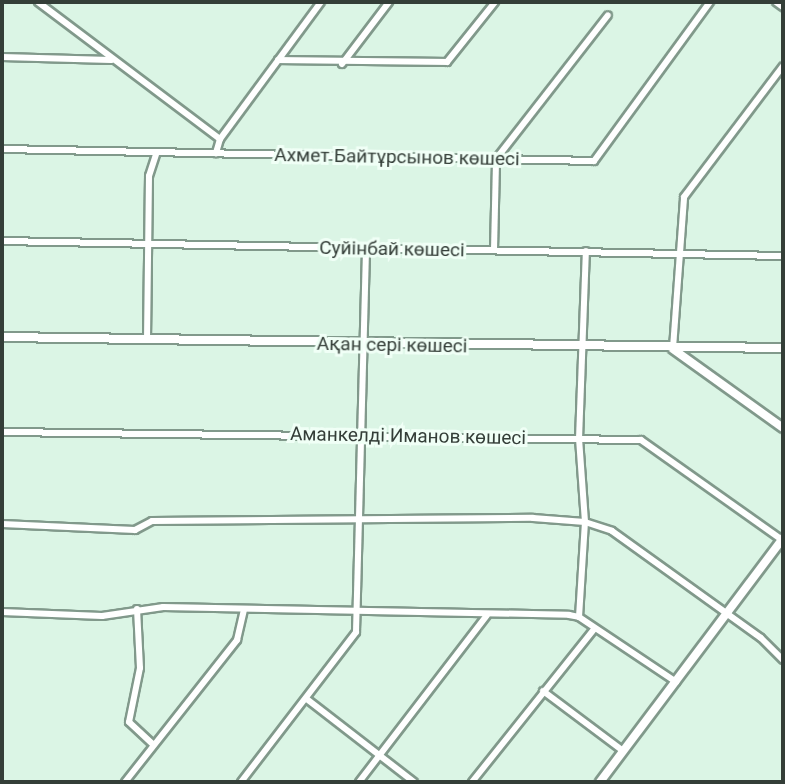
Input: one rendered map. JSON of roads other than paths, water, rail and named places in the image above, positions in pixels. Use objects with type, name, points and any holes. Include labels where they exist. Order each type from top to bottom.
[{"type":"street","points":[[38,2],[220,139]]},
{"type":"street","points":[[216,153],[220,139],[321,2]]},
{"type":"street","points":[[342,64],[389,2]]},
{"type":"street","points":[[278,60],[342,64],[447,62],[495,2]]},
{"type":"street","name":"Ахмет Байтұрсынов көшесі","points":[[2,149],[594,161],[710,2]]},
{"type":"street","points":[[776,2],[783,7]]},
{"type":"street","points":[[494,250],[496,159],[608,15]]},
{"type":"street","points":[[2,57],[113,60]]},
{"type":"street","points":[[783,66],[684,197],[677,254],[673,349],[783,428]]},
{"type":"street","points":[[147,340],[149,176],[157,152]]},
{"type":"street","name":"Суйінбай көшесі","points":[[2,241],[783,256]]},
{"type":"street","points":[[240,782],[308,700],[353,639],[366,249]]},
{"type":"street","points":[[579,617],[585,522],[579,439],[586,251]]},
{"type":"street","name":"Ақан сері көшесі","points":[[2,337],[584,349],[783,348]]},
{"type":"street","name":"Аманкелді Иманов көшесі","points":[[2,432],[641,440],[783,539]]},
{"type":"street","points":[[2,524],[135,530],[152,521],[533,518],[585,522],[612,531],[726,613],[783,660]]},
{"type":"street","points":[[600,782],[783,539]]},
{"type":"street","points":[[2,612],[102,616],[137,609],[579,617],[676,682]]},
{"type":"street","points":[[137,609],[140,668],[129,722],[153,744]]},
{"type":"street","points":[[125,782],[237,640],[244,610]]},
{"type":"street","points":[[359,782],[486,615]]},
{"type":"street","points":[[472,782],[594,629]]},
{"type":"street","points":[[543,691],[622,750]]},
{"type":"street","points":[[308,700],[414,782]]}]
